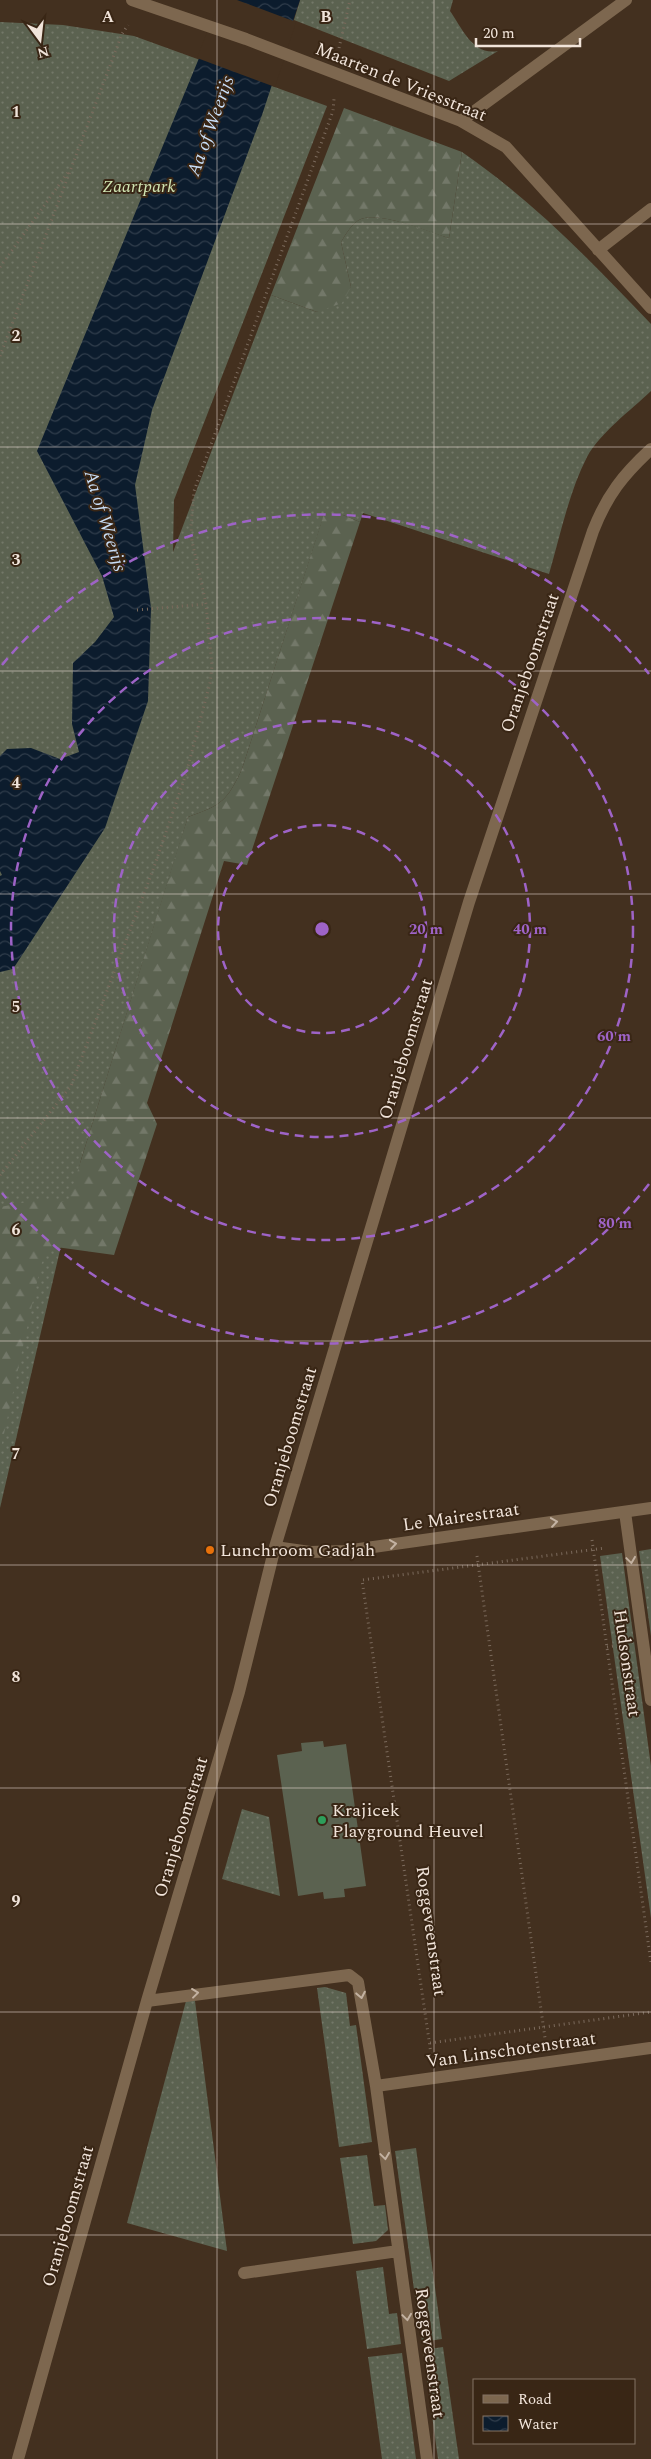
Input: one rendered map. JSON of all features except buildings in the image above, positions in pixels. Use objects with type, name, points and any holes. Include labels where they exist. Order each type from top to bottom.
[{"type":"street","points":[[462,121],[626,0]]},
{"type":"street","name":"Maarten de Vriesstraat","points":[[138,2],[246,39],[462,121],[506,146],[651,308]]},
{"type":"street","points":[[598,250],[631,222],[651,209]]},
{"type":"street","name":"Oranjeboomstraat","points":[[18,2459],[147,2001],[239,1692],[275,1547],[469,902],[593,531],[607,498],[651,449]]},
{"type":"street","name":"Le Mairestraat","points":[[275,1547],[310,1552],[345,1551],[651,1508]]},
{"type":"street","name":"Hudsonstraat","points":[[625,1512],[651,1700]]},
{"type":"street","name":"Roggeveenstraat","points":[[147,2001],[349,1974],[358,1982],[376,2086],[427,2459]]},
{"type":"street","name":"Van Linschotenstraat","points":[[376,2086],[650,2048]]},
{"type":"street","points":[[244,2273],[398,2251]]},
{"type":"path","points":[[0,1175],[71,1086],[154,867],[186,774],[210,683],[212,652],[206,604],[192,541],[191,518],[194,491],[202,462],[333,112],[341,39],[350,0]]},
{"type":"path","points":[[0,356],[122,34],[138,2]]},
{"type":"path","points":[[0,267],[73,167]]},
{"type":"path","points":[[138,610],[206,604]]},
{"type":"path","name":"Hudsonstraat","points":[[589,1518],[651,1963]]},
{"type":"path","points":[[593,1550],[629,1544]]},
{"type":"path","name":"Roggeveenstraat","points":[[435,2079],[362,1580],[593,1550]]},
{"type":"path","points":[[479,1572],[542,2018]]},
{"type":"path","points":[[430,2043],[651,2012]]},
{"type":"green space","points":[[300,0],[453,0],[450,11],[469,39],[482,49],[498,51],[449,81],[294,20]]},
{"type":"green space","name":"Zaartpark","points":[[0,22],[63,25],[134,36],[327,106],[174,500],[173,552],[271,295],[317,312],[351,287],[341,242],[352,226],[361,219],[369,217],[392,220],[449,238],[462,152],[513,191],[561,233],[651,324],[651,391],[608,430],[587,457],[570,499],[549,574],[363,513],[360,522],[343,515],[324,515],[242,769],[232,788],[222,801],[209,809],[188,817],[81,1160],[0,1508]]},
{"type":"green space","points":[[344,108],[462,152],[449,238],[392,220],[369,217],[361,219],[355,223],[341,242],[351,287],[342,303],[317,312],[271,295]]},
{"type":"green space","points":[[324,514],[343,515],[360,522],[247,865],[224,861],[147,1103],[157,1124],[114,1255],[56,1247],[47,1254],[41,1264],[0,1452],[0,1207],[38,1200],[68,1202],[188,817],[209,809],[222,800],[232,788],[242,769]]},
{"type":"green space","points":[[651,1549],[651,1636],[639,1551]]},
{"type":"green space","points":[[622,1553],[651,1766],[651,1918],[600,1556]]},
{"type":"green space","name":"Krajicek Playground Heuvel","points":[[323,1741],[324,1747],[346,1744],[366,1886],[344,1889],[345,1897],[324,1899],[323,1892],[298,1896],[277,1755],[302,1751],[301,1743]]},
{"type":"green space","points":[[242,1809],[269,1817],[280,1896],[222,1879]]},
{"type":"green space","points":[[325,1987],[346,1993],[350,2026],[356,2025],[372,2142],[339,2147],[317,1988]]},
{"type":"green space","points":[[186,2001],[195,2001],[227,2251],[127,2223]]},
{"type":"green space","points":[[416,2148],[442,2339],[422,2342],[421,2334],[432,2333],[427,2303],[416,2304],[395,2151]]},
{"type":"green space","points":[[367,2155],[374,2206],[385,2205],[388,2230],[376,2241],[353,2244],[340,2158]]},
{"type":"green space","points":[[383,2267],[389,2314],[397,2313],[401,2344],[367,2349],[356,2271]]},
{"type":"green space","points":[[443,2347],[459,2459],[438,2459],[423,2350]]},
{"type":"green space","points":[[402,2353],[416,2459],[382,2459],[368,2357]]},
{"type":"water","name":"Aa of Weerijs","points":[[223,0],[300,0],[262,115],[152,410],[135,485],[151,608],[148,701],[105,828],[13,969],[0,972],[0,876],[2,875],[0,871],[0,756],[7,749],[31,748],[60,759],[79,752],[72,724],[73,663],[95,642],[114,617],[102,576],[37,451]]},
{"type":"pier","points":[[220,0],[237,0],[296,22],[275,87],[197,58]]},
{"type":"place","name":"Lunchroom Gadjah","points":[[210,1550]]},
{"type":"place","name":"Krajicek Playground Heuvel","points":[[322,1820]]}]
